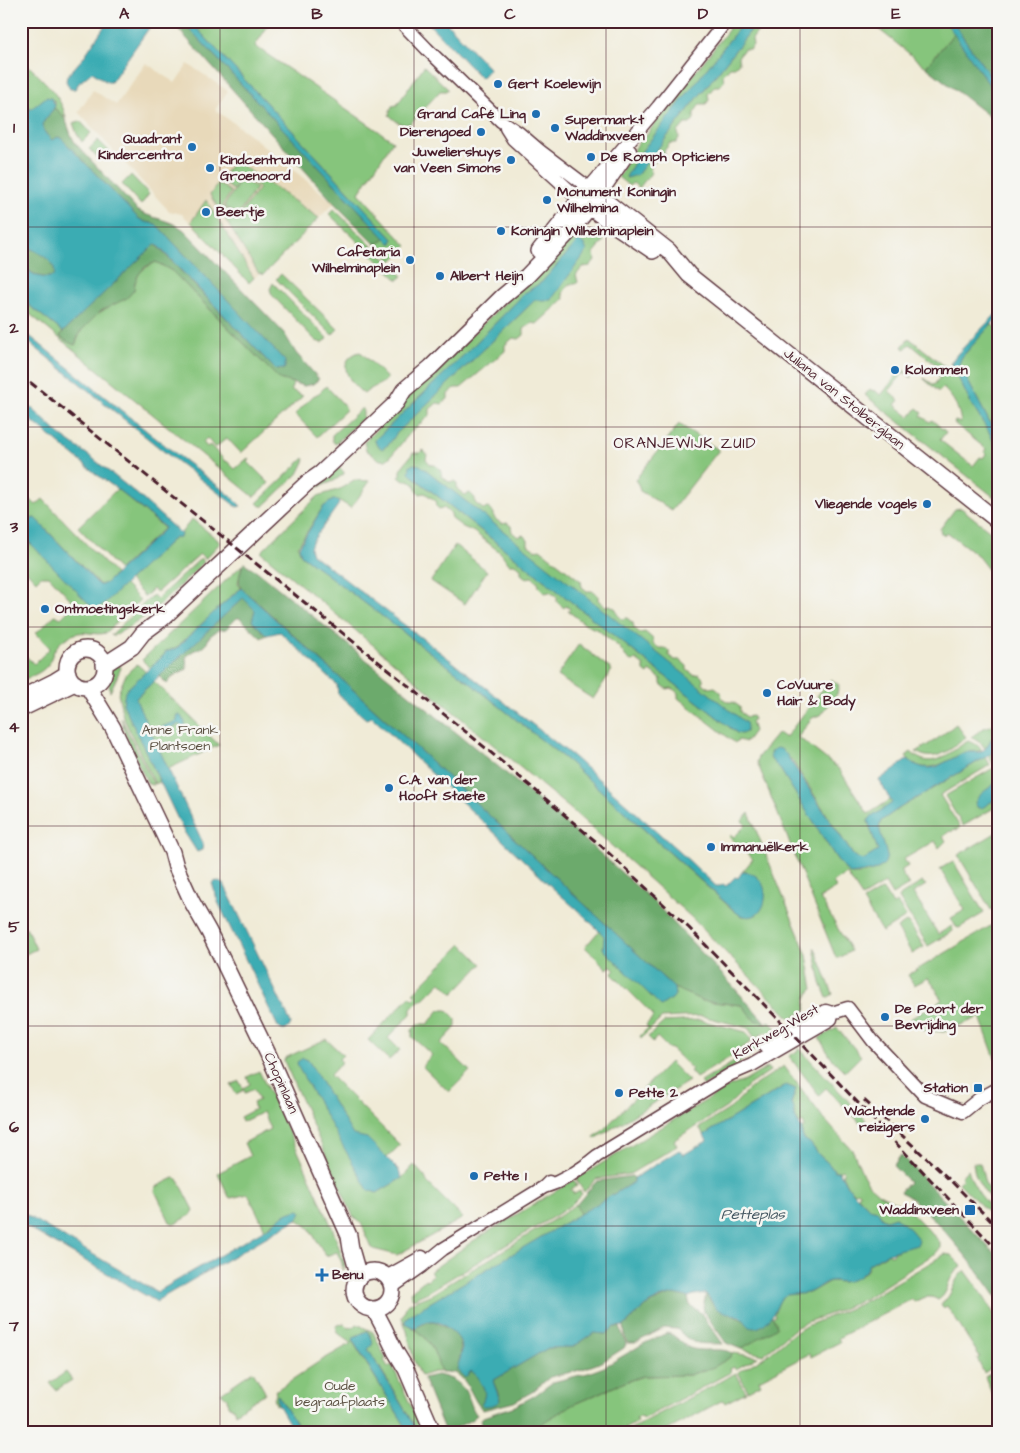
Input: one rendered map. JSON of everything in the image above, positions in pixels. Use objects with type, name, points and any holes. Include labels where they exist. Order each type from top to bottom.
[{"type":"main road","name":"Juliana van Stolberglaan","points":[[589,198],[659,255],[680,271],[689,275],[999,522]]},
{"type":"main road","points":[[21,709],[89,674],[132,647],[144,633],[396,403],[404,390],[432,367],[502,297],[527,276],[570,232],[589,198]]},
{"type":"main road","points":[[21,698],[55,681],[89,674]]},
{"type":"main road","name":"Chopinlaan","points":[[89,674],[172,852],[182,863],[191,881],[209,932],[269,1056],[349,1236],[359,1247],[365,1274]]},
{"type":"main road","points":[[377,1272],[389,1282],[391,1296],[380,1307],[365,1308],[356,1299],[354,1288],[365,1274],[377,1272]]},
{"type":"main road","points":[[380,1307],[384,1328],[406,1369],[433,1432]]},
{"type":"street","points":[[400,21],[502,121],[548,157],[589,198],[726,21]]},
{"type":"street","name":"Kerkweg-West","points":[[389,1282],[422,1266],[443,1249],[544,1187],[567,1168],[597,1156],[731,1074],[760,1050],[826,1011],[832,1013],[848,1008],[873,1041],[925,1096],[963,1112],[979,1099],[999,1088]]},
{"type":"shaded area","name":"Kindcentrum Groenoord","points":[[146,63],[175,83],[188,64],[228,91],[215,110],[248,133],[334,203],[263,275],[260,273],[249,283],[182,214],[169,211],[78,112],[93,90],[116,105]]},
{"type":"green space","points":[[171,21],[182,21],[385,238],[379,243],[374,243],[334,203]]},
{"type":"green space","points":[[190,21],[271,21],[255,46],[393,141],[359,193],[407,246],[392,261],[374,243],[379,243],[385,238],[392,243],[393,239]]},
{"type":"green space","points":[[731,21],[762,21],[766,25],[764,31],[758,31],[752,39],[753,45],[750,49],[744,49],[738,57],[739,63],[735,67],[730,67],[723,75],[724,81],[720,86],[715,86],[708,94],[709,100],[706,104],[700,104],[690,124],[685,124],[678,132],[679,138],[676,143],[670,143],[664,151],[665,156],[662,160],[656,160],[650,168],[651,173],[639,188],[633,183],[629,186],[618,177],[643,135],[646,136],[729,29],[727,27]],"holes":[[[748,22],[751,30],[637,175],[626,178],[638,156],[742,24]]]},
{"type":"green space","points":[[873,21],[945,21],[954,33],[926,67],[871,23]]},
{"type":"green space","points":[[952,21],[992,21],[999,33],[999,89]]},
{"type":"green space","points":[[954,33],[999,99],[999,124],[926,67]]},
{"type":"green space","points":[[21,58],[54,93],[66,118],[54,108],[54,100],[29,109],[21,104]]},
{"type":"green space","points":[[424,66],[448,89],[440,91],[411,123],[402,124],[389,115],[392,106],[397,105]]},
{"type":"green space","points":[[54,108],[63,116],[76,144],[137,210],[179,226],[184,230],[284,333],[296,353],[319,379],[313,384],[304,386],[279,379],[172,271],[156,262],[145,267],[139,274],[134,290],[127,298],[101,311],[80,332],[75,345],[60,337],[155,244],[276,370],[285,368],[284,361],[156,224],[145,222],[138,218],[62,139],[59,137],[52,140],[48,136],[42,124]]},
{"type":"green space","points":[[80,121],[91,133],[82,142],[73,123]]},
{"type":"green space","points":[[98,140],[109,151],[100,160],[89,149]]},
{"type":"green space","points":[[234,160],[319,218],[263,275],[259,274],[210,195],[218,183],[231,192],[222,206],[238,217],[259,188],[243,176],[233,190],[220,180]]},
{"type":"green space","points":[[131,175],[149,194],[141,205],[122,184]]},
{"type":"green space","points":[[242,178],[256,188],[238,215],[224,206]]},
{"type":"green space","points":[[206,200],[254,278],[249,283],[191,222]]},
{"type":"green space","points":[[334,209],[403,276],[398,280],[329,214]]},
{"type":"green space","points":[[592,232],[604,241],[594,253],[595,260],[590,266],[583,267],[576,275],[578,282],[576,284],[569,284],[563,293],[564,299],[537,324],[532,323],[524,329],[524,335],[519,339],[513,338],[505,345],[505,351],[461,388],[455,388],[448,394],[448,399],[442,404],[437,403],[430,409],[430,415],[411,432],[390,457],[386,460],[380,460],[366,450],[364,442],[398,408],[400,410],[405,405],[402,402],[577,233],[585,239]],"holes":[[[578,242],[535,300],[397,433],[389,444],[376,444],[375,440],[468,351],[525,293],[542,282]]]},
{"type":"green space","points":[[21,243],[49,260],[54,270],[54,276],[44,277],[36,275],[21,263]]},
{"type":"green space","points":[[156,262],[172,271],[279,379],[293,383],[291,390],[303,396],[241,453],[227,438],[215,448],[207,438],[203,442],[207,447],[210,445],[235,469],[248,458],[250,460],[248,462],[269,483],[254,497],[21,307],[21,299],[63,332],[60,335],[75,345],[87,324],[106,308],[134,290],[140,273]]},
{"type":"green space","points":[[281,274],[338,329],[332,335],[276,279]]},
{"type":"green space","points":[[273,283],[328,339],[322,343],[316,341],[272,295],[270,289]]},
{"type":"green space","points":[[991,324],[999,329],[999,440],[959,364],[959,359]]},
{"type":"green space","points":[[909,338],[947,368],[950,367],[951,362],[971,404],[989,432],[999,453],[999,501],[865,395],[870,389],[881,395],[902,369],[912,378],[904,372],[889,391],[899,400],[895,405],[910,417],[917,408],[923,413],[921,416],[930,422],[932,420],[946,432],[940,440],[973,466],[980,457],[983,458],[986,454],[984,452],[986,449],[954,423],[955,421],[961,423],[953,400],[943,388],[939,392],[924,379],[934,385],[940,377],[936,374],[940,368],[910,344],[905,349],[902,347]]},
{"type":"green space","points":[[359,352],[387,379],[364,394],[350,379],[346,367],[347,361],[351,356]]},
{"type":"green space","points":[[326,386],[345,406],[346,410],[317,437],[295,414]]},
{"type":"green space","points":[[362,408],[363,418],[335,444],[332,440],[332,435]]},
{"type":"green space","points":[[679,424],[719,450],[672,510],[640,491],[635,480]]},
{"type":"green space","points":[[423,450],[427,455],[426,459],[431,465],[435,465],[442,471],[441,476],[449,482],[454,481],[457,483],[457,489],[465,495],[470,493],[475,498],[475,503],[483,509],[488,508],[494,513],[494,518],[502,524],[507,523],[511,526],[512,532],[518,537],[523,535],[528,540],[528,545],[535,550],[540,549],[581,581],[582,587],[598,595],[598,600],[605,606],[610,605],[616,609],[617,614],[622,619],[627,618],[640,633],[645,632],[653,639],[653,644],[669,651],[669,656],[675,660],[680,660],[687,666],[687,670],[694,675],[699,674],[703,678],[703,683],[709,688],[715,687],[721,692],[722,698],[740,707],[740,712],[747,717],[752,716],[754,718],[751,722],[754,731],[746,742],[738,740],[735,743],[678,698],[678,693],[672,688],[667,689],[661,684],[661,679],[650,671],[648,674],[644,671],[644,666],[636,660],[631,661],[619,647],[598,630],[586,625],[568,611],[570,609],[566,606],[564,608],[557,602],[557,597],[550,592],[545,593],[539,587],[538,582],[532,577],[526,578],[521,574],[521,568],[514,564],[509,564],[501,553],[474,532],[452,519],[451,514],[444,508],[439,509],[435,505],[437,502],[425,493],[420,494],[416,490],[415,485],[409,480],[404,481],[399,477],[401,475],[401,468],[413,453],[420,453]],"holes":[[[409,472],[737,733],[411,475]]]},
{"type":"green space","points":[[304,458],[305,460],[298,474],[264,506],[260,506],[257,503]]},
{"type":"green space","points":[[336,464],[344,474],[334,481],[311,490]]},
{"type":"green space","points":[[354,480],[370,481],[351,508],[338,500],[333,500],[323,507],[298,546],[301,555],[464,678],[569,762],[733,910],[742,916],[756,915],[748,872],[742,872],[753,859],[729,837],[731,835],[734,837],[746,825],[742,821],[749,813],[807,955],[813,989],[806,998],[807,1009],[791,1019],[691,917],[574,812],[261,552],[318,496],[340,489]]},
{"type":"green space","points":[[117,489],[164,528],[119,570],[78,527]]},
{"type":"green space","points":[[30,499],[36,505],[43,499],[115,574],[106,583],[100,585],[35,518],[31,519],[21,528],[21,508]]},
{"type":"green space","points":[[961,508],[999,538],[999,584],[996,580],[992,583],[990,581],[994,577],[976,554],[947,532],[944,535],[941,533],[940,529],[955,509]]},
{"type":"green space","points":[[192,519],[220,543],[205,559],[200,554],[157,592],[153,589],[145,597],[129,580],[175,537],[180,538],[181,533]]},
{"type":"green space","points":[[26,542],[30,543],[107,600],[124,584],[140,600],[106,633],[79,633],[65,639],[56,648],[45,668],[21,681],[21,657],[24,654],[34,664],[50,648],[36,633],[55,615],[61,618],[75,604],[49,576],[41,576],[36,581],[21,565],[21,546]]},
{"type":"green space","points":[[455,545],[487,571],[465,604],[431,581]]},
{"type":"green space","points":[[201,558],[204,562],[150,613],[125,629],[111,635],[153,595],[157,599]]},
{"type":"green space","points":[[244,563],[257,571],[500,768],[601,854],[654,902],[766,1023],[754,1020],[742,1005],[703,1001],[674,988],[417,748],[244,592],[240,587],[239,579]]},
{"type":"green space","points":[[242,565],[238,583],[240,588],[176,648],[166,651],[150,668],[142,660]]},
{"type":"green space","points":[[243,598],[255,610],[252,621],[267,635],[261,638],[240,618],[237,618],[226,629],[218,630],[209,637],[203,647],[193,651],[186,657],[187,669],[173,676],[167,684],[159,676]]},
{"type":"green space","points":[[579,644],[612,670],[593,699],[557,676]]},
{"type":"green space","points":[[117,661],[121,668],[110,692],[109,675],[111,668]]},
{"type":"green space","points":[[137,664],[146,672],[125,694],[123,704],[160,782],[155,784],[123,717],[118,693],[126,674]]},
{"type":"green space","points":[[831,679],[839,685],[837,694],[821,715],[812,718],[798,737],[839,769],[868,814],[890,800],[893,803],[868,821],[878,850],[877,852],[862,860],[855,857],[791,759],[770,755],[770,757],[780,769],[836,858],[848,873],[865,873],[881,867],[879,827],[881,821],[986,757],[990,765],[940,795],[960,827],[943,836],[946,841],[939,848],[935,841],[904,859],[908,866],[900,871],[909,885],[892,895],[885,883],[862,897],[847,874],[833,882],[836,888],[820,898],[851,951],[838,958],[836,958],[757,762],[758,757],[778,733],[785,738],[816,698],[819,698],[817,696]]},
{"type":"green space","name":"Anne Frank Plantsoen","points":[[154,681],[219,745],[168,769],[136,701],[137,697]]},
{"type":"green space","points":[[121,718],[154,785],[148,784],[127,740]]},
{"type":"green space","points":[[999,723],[999,734],[992,738],[985,749],[982,744],[971,737],[984,728]]},
{"type":"green space","points":[[956,724],[966,737],[955,746],[936,756],[923,755],[916,752],[937,739]]},
{"type":"green space","points":[[968,741],[976,744],[982,750],[964,753],[940,765],[922,767],[916,765],[906,756],[911,752],[926,761],[934,760],[941,758]]},
{"type":"green space","points":[[999,749],[999,780],[975,803],[978,808],[981,808],[999,797],[999,805],[963,826],[945,796],[995,767],[988,755]]},
{"type":"green space","points":[[999,831],[999,905],[991,910],[958,855]]},
{"type":"green space","points":[[953,861],[984,913],[959,928],[956,927],[951,918],[965,910],[940,869]]},
{"type":"green space","points":[[922,882],[926,885],[913,893],[938,934],[952,926],[953,931],[928,946],[899,898]]},
{"type":"green space","points":[[881,890],[884,891],[893,905],[897,902],[906,917],[882,932],[863,901]]},
{"type":"green space","points":[[999,921],[999,1056],[995,1058],[980,1017],[944,1032],[923,1030],[910,1019],[942,1000],[928,978],[914,985],[908,975]]},
{"type":"green space","points":[[906,922],[909,923],[924,947],[912,954],[897,928]]},
{"type":"green space","points":[[26,927],[36,949],[22,956],[21,937]]},
{"type":"green space","points":[[599,931],[675,995],[674,988],[703,1001],[742,1005],[754,1019],[766,1023],[769,1021],[779,1032],[764,1033],[755,1038],[748,1028],[702,1016],[662,1018],[641,1038],[640,1036],[648,1028],[646,1025],[654,1016],[612,974],[615,971],[611,966],[607,969],[585,947]]},
{"type":"green space","points":[[462,944],[482,964],[454,993],[441,982],[411,1009],[411,1014],[388,1038],[400,1050],[389,1060],[368,1040],[410,996],[413,999],[416,996],[413,993]]},
{"type":"green space","points":[[814,948],[833,994],[827,998],[821,983]]},
{"type":"green space","points":[[439,1010],[447,1010],[456,1019],[456,1027],[441,1043],[470,1071],[449,1092],[422,1066],[432,1055],[412,1037],[412,1030],[418,1024],[428,1024]]},
{"type":"green space","points":[[700,1020],[746,1032],[752,1041],[696,1078],[690,1071],[692,1069],[670,1048],[657,1037],[653,1042],[648,1037],[664,1022]]},
{"type":"green space","points":[[837,1028],[861,1056],[845,1072],[832,1059],[819,1038]]},
{"type":"green space","points":[[326,1039],[343,1055],[339,1059],[342,1062],[330,1075],[400,1145],[387,1158],[367,1138],[353,1136],[308,1060],[368,1190],[377,1193],[402,1178],[414,1165],[427,1182],[463,1218],[397,1255],[373,1249],[361,1223],[353,1216],[284,1061],[285,1058]]},
{"type":"green space","points":[[755,1046],[757,1048],[731,1069],[704,1086],[701,1082],[729,1065]]},
{"type":"green space","points":[[799,1048],[866,1120],[861,1124],[826,1088],[819,1095],[789,1056]]},
{"type":"green space","points":[[670,1062],[689,1081],[595,1139],[594,1137]]},
{"type":"green space","points":[[784,1066],[824,1119],[853,1151],[870,1186],[879,1194],[907,1208],[940,1242],[940,1247],[934,1254],[864,1299],[797,1327],[763,1355],[741,1349],[776,1322],[772,1318],[775,1316],[774,1314],[781,1297],[809,1293],[830,1281],[842,1282],[862,1275],[867,1270],[869,1264],[889,1253],[890,1255],[894,1253],[893,1251],[898,1251],[896,1217],[886,1220],[882,1218],[877,1210],[869,1208],[858,1196],[860,1193],[857,1191],[855,1193],[847,1186],[842,1175],[844,1172],[842,1169],[835,1171],[810,1143],[804,1139],[802,1129],[805,1127],[803,1122],[800,1124],[794,1116],[791,1104],[796,1089],[786,1085],[704,1135],[699,1128],[731,1108],[749,1089]]},
{"type":"green space","points":[[768,1067],[770,1071],[749,1085],[727,1107],[674,1140],[677,1146],[630,1174],[596,1179],[584,1192],[576,1179],[730,1086],[745,1081]]},
{"type":"green space","points":[[259,1071],[332,1227],[345,1265],[343,1271],[337,1252],[326,1256],[309,1228],[297,1219],[301,1212],[289,1213],[265,1229],[248,1194],[229,1197],[218,1173],[250,1156],[244,1143],[270,1129],[263,1112],[242,1122],[240,1117],[255,1109],[253,1103],[259,1100],[254,1089],[245,1093],[244,1090],[236,1094],[231,1085],[239,1081],[243,1088],[250,1084],[247,1077]]},
{"type":"green space","points":[[901,1155],[999,1258],[999,1301],[977,1270],[945,1231],[920,1205],[900,1192],[909,1182],[893,1166]]},
{"type":"green space","points":[[973,1163],[980,1163],[985,1183],[999,1204],[999,1209],[976,1177]]},
{"type":"green space","points":[[968,1169],[976,1189],[999,1216],[999,1224],[959,1183],[963,1179],[961,1177]]},
{"type":"green space","points":[[632,1176],[634,1182],[580,1214],[576,1205],[598,1181]]},
{"type":"green space","points":[[174,1178],[178,1179],[194,1210],[191,1215],[175,1224],[170,1222],[155,1191],[156,1187]]},
{"type":"green space","points":[[574,1180],[577,1186],[571,1189],[574,1194],[580,1191],[582,1194],[572,1204],[428,1292],[413,1299],[411,1291],[433,1275],[430,1272],[432,1270],[473,1241]]},
{"type":"green space","points":[[576,1204],[580,1214],[407,1317],[406,1324],[417,1330],[428,1341],[442,1372],[421,1376],[414,1361],[402,1318],[407,1304],[432,1294]]},
{"type":"green space","points":[[945,1254],[951,1255],[962,1266],[951,1278],[946,1291],[938,1300],[929,1297],[914,1302],[912,1299],[838,1338],[840,1342],[811,1357],[809,1354],[759,1380],[761,1384],[748,1391],[738,1372],[766,1356],[804,1327],[858,1305]]},
{"type":"green space","points":[[965,1270],[981,1292],[999,1323],[999,1331],[993,1338],[994,1365],[984,1373],[977,1359],[980,1357],[947,1306],[943,1308],[941,1304],[949,1296],[957,1279]]},
{"type":"green space","points":[[674,1294],[688,1297],[690,1305],[701,1313],[723,1344],[698,1343],[688,1339],[677,1329],[664,1328],[635,1343],[627,1343],[624,1326],[647,1306]]},
{"type":"green space","points":[[706,1294],[714,1306],[720,1310],[744,1320],[765,1323],[771,1315],[777,1327],[741,1349],[726,1343],[704,1312],[703,1307]]},
{"type":"green space","points":[[434,1321],[449,1329],[458,1338],[461,1349],[457,1370],[465,1378],[471,1370],[478,1377],[485,1390],[483,1401],[485,1406],[495,1404],[500,1398],[494,1380],[548,1348],[573,1347],[594,1333],[606,1334],[614,1327],[620,1327],[626,1344],[624,1348],[602,1362],[580,1370],[550,1377],[532,1392],[514,1402],[483,1410],[459,1376],[442,1372],[430,1344],[414,1328]]},
{"type":"green space","name":"Oude begraafplaats","points":[[344,1323],[348,1328],[354,1327],[357,1324],[373,1332],[386,1359],[384,1360],[388,1367],[392,1365],[423,1432],[418,1432],[379,1366],[369,1353],[367,1349],[368,1331],[354,1337],[353,1342],[409,1432],[301,1432],[278,1396],[278,1404],[276,1405],[275,1391],[350,1344],[338,1333],[336,1326]]},
{"type":"green space","points":[[667,1333],[689,1348],[724,1350],[733,1353],[729,1358],[714,1367],[689,1375],[643,1376],[625,1382],[572,1405],[535,1429],[526,1432],[491,1432],[483,1428],[481,1420],[483,1417],[515,1406],[534,1396],[553,1382],[604,1367],[643,1344]]},
{"type":"green space","points":[[733,1353],[758,1357],[736,1369],[734,1367],[730,1369],[731,1372],[643,1419],[641,1416],[636,1419],[637,1422],[619,1432],[526,1432],[535,1429],[547,1419],[572,1405],[625,1382],[643,1376],[690,1375],[729,1358]]},
{"type":"green space","points":[[999,1360],[999,1402],[995,1393],[992,1394],[985,1377],[996,1368]]},
{"type":"green space","points":[[253,1371],[265,1392],[235,1413],[233,1408],[228,1406],[227,1398],[221,1393]]},
{"type":"green space","points":[[66,1372],[72,1380],[56,1390],[50,1383]]},
{"type":"green space","points":[[736,1373],[746,1392],[725,1403],[723,1400],[664,1432],[625,1432]]},
{"type":"green space","points":[[437,1375],[453,1380],[465,1390],[477,1415],[448,1432],[445,1432],[423,1378]]},
{"type":"water","points":[[108,21],[154,21],[111,82],[107,82],[92,72],[75,89],[70,89],[66,81],[67,76],[83,58]]},
{"type":"water","points":[[182,21],[190,21],[393,239],[392,243],[385,238]]},
{"type":"water","points":[[426,21],[445,21],[489,69],[480,77]]},
{"type":"water","points":[[748,21],[751,30],[637,175],[627,178],[638,156],[742,24]]},
{"type":"water","points":[[945,21],[952,21],[999,89],[999,99]]},
{"type":"water","points":[[46,97],[51,98],[55,105],[42,124],[47,135],[52,140],[58,137],[62,139],[138,218],[145,222],[156,224],[285,361],[284,369],[276,370],[156,244],[63,332],[21,299],[21,263],[40,277],[54,276],[53,265],[49,260],[21,243],[21,104],[27,109],[31,109]]},
{"type":"water","points":[[578,241],[584,244],[587,251],[551,300],[535,300],[397,433],[389,444],[382,449],[376,444],[375,440],[468,351],[525,293],[542,282]]},
{"type":"water","points":[[999,311],[999,316],[962,357],[959,364],[999,440],[999,453],[989,432],[971,404],[951,362]]},
{"type":"water","points":[[21,329],[153,436],[231,496],[241,506],[237,507],[162,450],[21,336]]},
{"type":"water","points":[[21,400],[60,435],[137,494],[181,534],[180,538],[175,537],[97,609],[93,608],[30,543],[26,542],[21,546],[21,528],[31,519],[35,518],[101,585],[106,583],[164,527],[21,412]]},
{"type":"water","points":[[414,464],[420,465],[746,723],[746,732],[737,733],[411,475],[409,473],[410,466]]},
{"type":"water","points":[[333,500],[338,500],[339,504],[312,542],[310,548],[312,554],[574,757],[716,886],[723,884],[726,886],[735,877],[738,878],[742,872],[753,875],[761,881],[765,890],[765,900],[762,908],[756,915],[748,917],[737,913],[569,762],[464,678],[301,555],[299,547],[323,507]]},
{"type":"water","points":[[241,588],[417,748],[674,988],[675,995],[672,999],[661,1006],[603,949],[604,936],[583,915],[372,717],[366,719],[338,694],[337,685],[280,632],[267,635],[252,621],[255,610],[243,598],[136,700],[203,843],[202,850],[197,852],[183,830],[123,704],[125,692],[165,652],[177,648]]},
{"type":"water","points":[[178,715],[185,722],[185,727],[179,724],[157,734],[155,732],[156,729],[177,721]]},
{"type":"water","points":[[999,734],[999,749],[881,821],[879,827],[887,856],[885,863],[873,871],[851,874],[848,873],[836,858],[770,756],[771,751],[777,748],[786,754],[853,855],[863,860],[878,851],[868,821],[892,803],[879,780],[908,759],[914,764],[928,768],[936,767],[965,752],[980,752],[985,749],[992,738]]},
{"type":"water","points":[[999,780],[999,797],[982,808],[977,807],[975,803],[979,796]]},
{"type":"water","points":[[217,881],[224,884],[291,1023],[286,1030],[278,1027],[218,902],[212,883]]},
{"type":"water","points":[[303,1058],[308,1060],[353,1135],[367,1138],[398,1169],[402,1178],[377,1193],[368,1190],[298,1067],[297,1062]]},
{"type":"water","name":"Petteplas","points":[[786,1085],[796,1089],[791,1104],[794,1108],[794,1116],[802,1129],[804,1139],[810,1143],[835,1171],[839,1171],[847,1186],[869,1208],[877,1210],[882,1218],[886,1220],[895,1217],[910,1229],[919,1240],[917,1245],[883,1256],[869,1264],[865,1271],[855,1279],[842,1282],[830,1281],[807,1293],[784,1296],[768,1320],[757,1328],[750,1327],[740,1317],[717,1309],[706,1294],[688,1297],[674,1294],[659,1298],[643,1308],[624,1326],[614,1327],[606,1334],[594,1333],[573,1347],[548,1348],[494,1380],[500,1400],[490,1405],[483,1406],[481,1404],[484,1397],[484,1389],[474,1374],[471,1371],[465,1378],[457,1370],[462,1347],[453,1333],[445,1326],[434,1321],[426,1322],[415,1328],[406,1324],[407,1317],[416,1311],[634,1182],[634,1178],[679,1150],[683,1155],[707,1141],[704,1135]]},
{"type":"water","points":[[300,1210],[302,1212],[297,1219],[157,1302],[21,1224],[21,1212],[157,1292],[272,1225],[284,1215]]},
{"type":"water","points":[[367,1331],[373,1341],[368,1349],[418,1432],[409,1432],[353,1341],[354,1337]]},
{"type":"water","points":[[277,1396],[301,1432],[294,1432],[278,1404]]},
{"type":"railway","points":[[21,375],[476,740],[600,845],[689,928],[787,1028],[999,1252]]},
{"type":"railway","points":[[864,1100],[951,1181],[999,1229]]},
{"type":"place","name":"Gert Koelewijn","points":[[498,84]]},
{"type":"place","name":"Grand Café Linq","points":[[536,114]]},
{"type":"place","name":"Supermarkt Waddinxveen","points":[[555,128]]},
{"type":"place","name":"Dierengoed","points":[[481,132]]},
{"type":"place","name":"Quadrant Kindercentra","points":[[192,147]]},
{"type":"place","name":"De Romph Opticiens","points":[[591,157]]},
{"type":"place","name":"Juweliershuys van Veen Simons","points":[[511,160]]},
{"type":"place","name":"Kindcentrum Groenoord","points":[[210,168]]},
{"type":"place","name":"Monument Koningin Wilhelmina","points":[[547,200]]},
{"type":"place","name":"Beertje","points":[[206,212]]},
{"type":"place","name":"Koningin Wilhelminaplein","points":[[501,231]]},
{"type":"place","name":"Cafetaria Wilhelminaplein","points":[[410,260]]},
{"type":"place","name":"Albert Heijn","points":[[440,276]]},
{"type":"place","name":"Kolommen","points":[[895,370]]},
{"type":"place","name":"Vliegende vogels","points":[[927,504]]},
{"type":"place","name":"Ontmoetingskerk","points":[[45,609]]},
{"type":"place","name":"CoVuure Hair & Body","points":[[767,693]]},
{"type":"place","name":"C.A. van der Hooft Staete","points":[[389,788]]},
{"type":"place","name":"Immanuëlkerk","points":[[711,847]]},
{"type":"place","name":"De Poort der Bevrijding","points":[[885,1017]]},
{"type":"place","name":"Station","points":[[978,1088]]},
{"type":"place","name":"Pette 2","points":[[619,1093]]},
{"type":"place","name":"Wachtende reizigers","points":[[925,1119]]},
{"type":"place","name":"Pette 1","points":[[474,1176]]},
{"type":"place","name":"Waddinxveen","points":[[970,1210]]},
{"type":"place","name":"Benu","points":[[322,1275]]},
{"type":"district","name":"ORANJEWIJK ZUID","points":[[685,443]]}]
